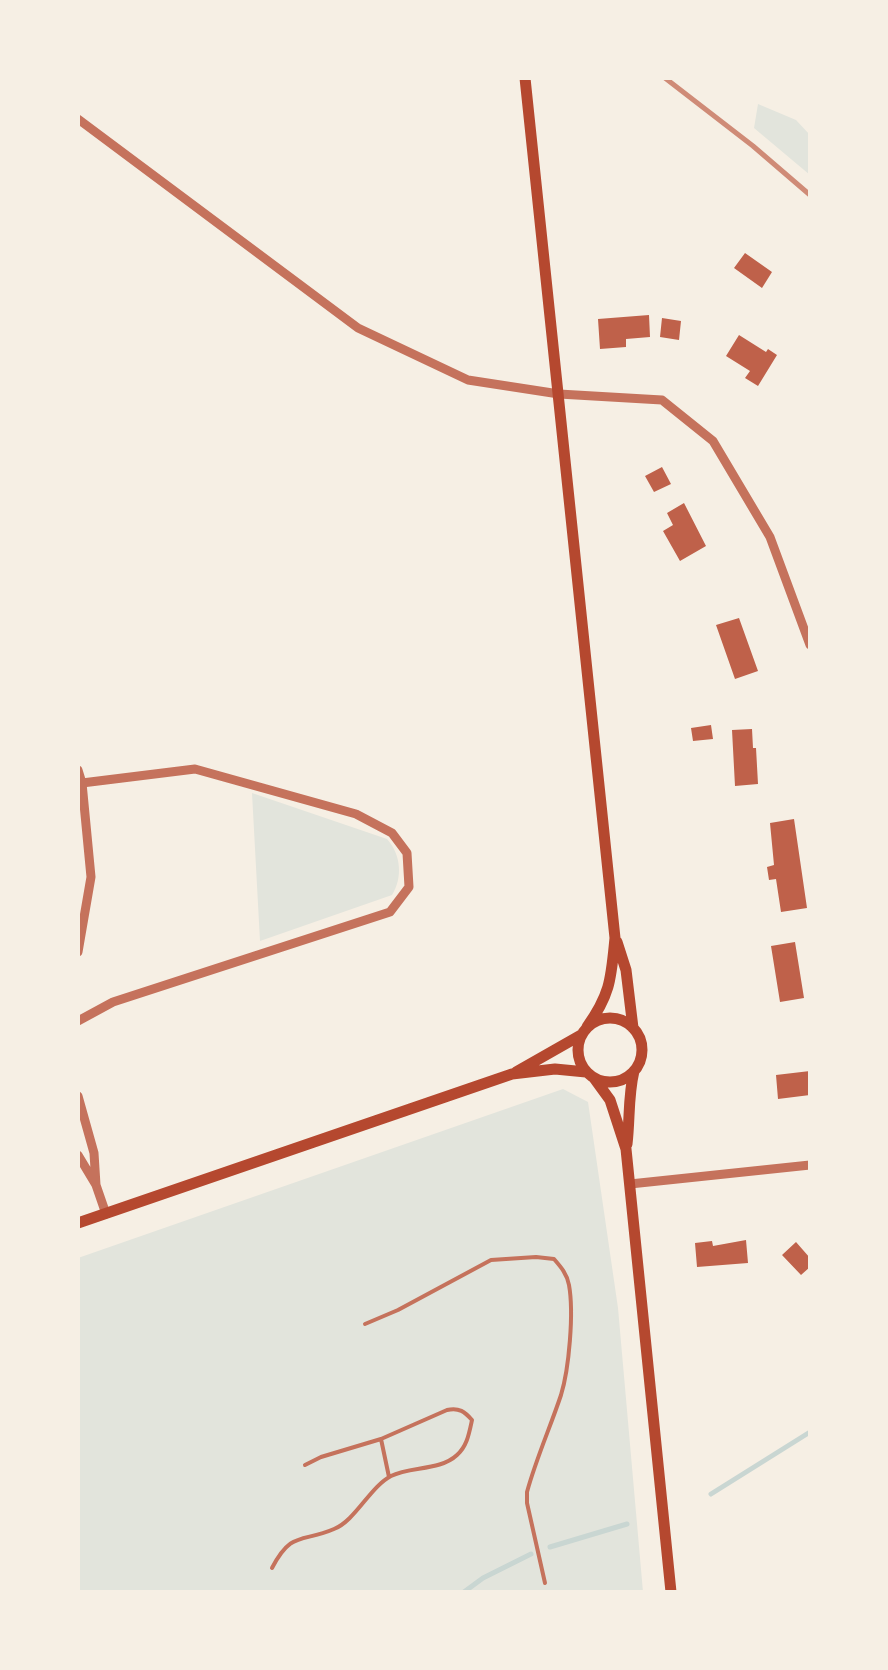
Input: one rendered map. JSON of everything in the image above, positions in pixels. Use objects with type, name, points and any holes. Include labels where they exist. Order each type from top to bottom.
[{"type":"main road","points":[[525,78],[616,938],[626,970],[633,1028]]},
{"type":"main road","points":[[616,938],[604,1003],[584,1031],[578,1054],[610,1100],[626,1148],[671,1592]]},
{"type":"main road","points":[[78,1223],[512,1074],[605,1018],[633,1028],[642,1054],[628,1095],[626,1148]]},
{"type":"main road","points":[[512,1074],[555,1069],[615,1082],[634,1071]]},
{"type":"street","points":[[78,119],[358,328],[468,380],[559,394],[662,400],[713,441],[770,537],[810,645]]},
{"type":"street","points":[[78,1021],[112,1002],[390,912],[409,887],[407,853],[392,833],[356,814],[195,769],[82,783]]},
{"type":"street","points":[[78,770],[91,877],[78,952]]},
{"type":"street","points":[[78,1096],[94,1153],[96,1185]]},
{"type":"street","points":[[78,1155],[96,1185],[106,1214]]},
{"type":"street","points":[[630,1184],[810,1165]]},
{"type":"lane","points":[[365,1324],[492,1260],[554,1258],[564,1269],[570,1306],[566,1368],[561,1394],[526,1492],[545,1583]]},
{"type":"lane","points":[[272,1568],[290,1542],[338,1528],[389,1477],[448,1462],[468,1441],[472,1420],[454,1408],[306,1465]]},
{"type":"lane","points":[[381,1439],[389,1477]]},
{"type":"shaded area","points":[[758,104],[796,120],[810,135],[810,175],[754,128]]},
{"type":"shaded area","points":[[252,793],[387,839],[399,866],[392,895],[260,941]]},
{"type":"shaded area","points":[[563,1089],[588,1102],[618,1308],[643,1592],[78,1592],[78,1258]]},
{"type":"building","points":[[745,253],[772,272],[762,288],[734,268]]},
{"type":"building","points":[[649,315],[650,337],[626,339],[626,347],[600,349],[598,319]]},
{"type":"building","points":[[662,318],[681,321],[679,340],[660,337]]},
{"type":"building","points":[[739,335],[777,355],[758,386],[745,378],[750,371],[726,356]]},
{"type":"building","points":[[662,467],[671,484],[654,492],[645,476]]},
{"type":"building","points":[[684,503],[706,546],[680,561],[663,531],[673,525],[667,513]]},
{"type":"building","points":[[739,618],[758,671],[735,679],[716,625]]},
{"type":"building","points":[[711,725],[713,739],[693,741],[691,728]]},
{"type":"building","points":[[752,729],[758,784],[735,786],[732,730]]},
{"type":"building","points":[[794,819],[807,908],[781,912],[776,879],[769,880],[767,867],[774,865],[770,823]]},
{"type":"building","points":[[795,942],[804,998],[780,1002],[771,946]]},
{"type":"building","points":[[810,1071],[810,1095],[778,1099],[776,1075]]},
{"type":"building","points":[[746,1240],[748,1263],[697,1267],[695,1243],[712,1241],[713,1246]]},
{"type":"building","points":[[796,1242],[810,1258],[810,1267],[801,1275],[782,1255]]},
{"type":"waterway","points":[[711,1494],[810,1432]]},
{"type":"waterway","points":[[550,1547],[627,1524]]},
{"type":"waterway","points":[[464,1592],[531,1554]]},
{"type":"railway","points":[[665,78],[810,195]]}]
